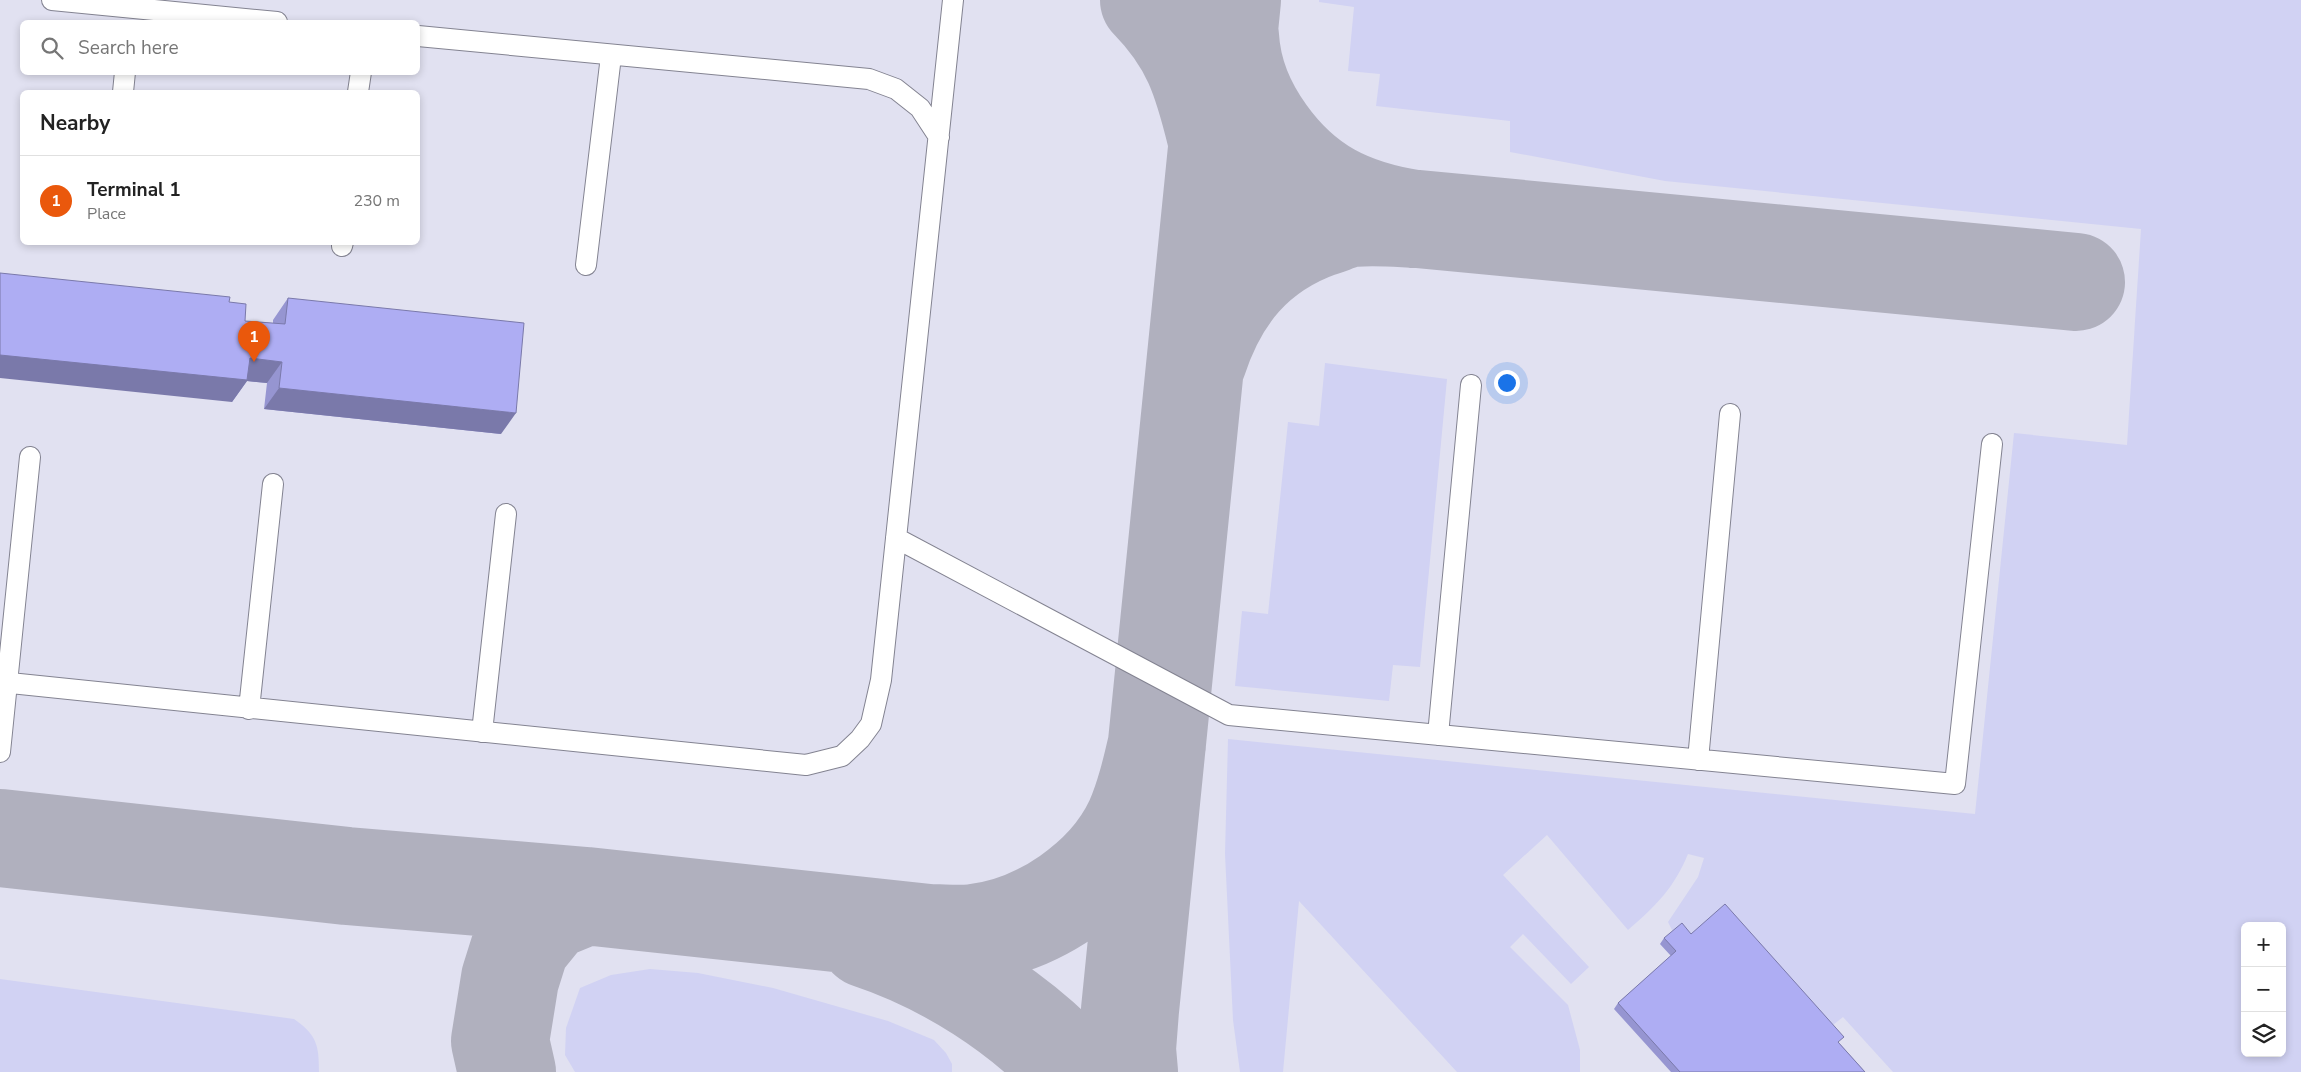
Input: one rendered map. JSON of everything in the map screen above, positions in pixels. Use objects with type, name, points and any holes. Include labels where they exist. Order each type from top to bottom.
[{"type":"lane","points":[[52,0],[131,15],[236,20]]},
{"type":"lane","points":[[4,682],[249,709],[806,765],[842,756],[860,739],[871,724],[881,680],[953,0]]},
{"type":"lane","points":[[420,36],[611,56],[869,79],[896,89],[920,108],[939,137]]},
{"type":"lane","points":[[586,265],[611,56]]},
{"type":"lane","points":[[123,90],[125,75]]},
{"type":"lane","points":[[358,90],[360,75]]},
{"type":"lane","points":[[1438,735],[1472,385]]},
{"type":"lane","points":[[1698,760],[1730,414]]},
{"type":"lane","points":[[896,538],[1229,715],[1956,784],[1992,444]]},
{"type":"lane","points":[[0,752],[4,682],[30,457]]},
{"type":"lane","points":[[249,709],[273,484]]},
{"type":"lane","points":[[482,732],[506,514]]},
{"type":"shaded area","points":[[1319,0],[2301,0],[2301,1072],[1893,1072],[1843,1017],[1833,1025],[1808,998],[1692,935],[1673,932],[1668,922],[1698,877],[1704,858],[1688,854],[1677,877],[1663,896],[1628,930],[1547,835],[1503,875],[1589,967],[1571,984],[1523,934],[1510,947],[1568,1005],[1580,1050],[1580,1072],[1457,1072],[1299,901],[1283,1072],[1240,1072],[1233,1020],[1225,854],[1228,739],[1975,814],[2014,433],[2127,445],[2141,229],[1665,181],[1510,152],[1510,121],[1376,106],[1380,74],[1348,71],[1354,7],[1319,2]]},
{"type":"shaded area","points":[[1325,363],[1447,379],[1420,667],[1393,665],[1389,701],[1235,686],[1242,611],[1268,614],[1288,422],[1319,426]]},
{"type":"shaded area","points":[[650,969],[698,973],[773,988],[888,1021],[934,1040],[946,1053],[952,1064],[952,1072],[575,1072],[565,1055],[566,1028],[580,988],[611,975]]},
{"type":"shaded area","points":[[0,979],[294,1019],[308,1030],[315,1041],[319,1072],[0,1072]]},
{"type":"building","points":[[0,273],[230,297],[229,302],[246,304],[245,321],[285,324],[288,298],[524,323],[516,413],[279,388],[282,362],[250,358],[247,380],[0,355]]},
{"type":"building","points":[[1725,904],[1844,1037],[1838,1042],[1865,1072],[1680,1072],[1618,1003],[1676,951],[1664,938],[1682,923],[1691,934]]},
{"type":"taxiway","points":[[1149,0],[1175,31],[1193,63],[1206,97],[1216,136]]},
{"type":"taxiway","points":[[1129,1072],[1127,1049],[1130,1010],[1232,0]]},
{"type":"taxiway","points":[[1230,36],[1234,63],[1246,100],[1267,134],[1297,168],[1331,193],[1350,202],[1391,215],[1414,219]]},
{"type":"taxiway","points":[[1198,360],[1217,316],[1229,296],[1259,263],[1277,249],[1297,238],[1320,228],[1353,218],[1418,219],[2076,282]]},
{"type":"taxiway","points":[[0,838],[347,876],[586,896],[928,933],[968,934],[998,929],[1046,910],[1068,896],[1107,862],[1122,842],[1138,812],[1145,793],[1157,744]]},
{"type":"taxiway","points":[[507,1072],[500,1041],[510,979],[521,944],[547,912],[586,896]]},
{"type":"taxiway","points":[[868,939],[926,962],[980,993],[1030,1030],[1054,1050],[1075,1072]]},
{"type":"place","name":"Terminal 1","points":[[254,362]]}]
